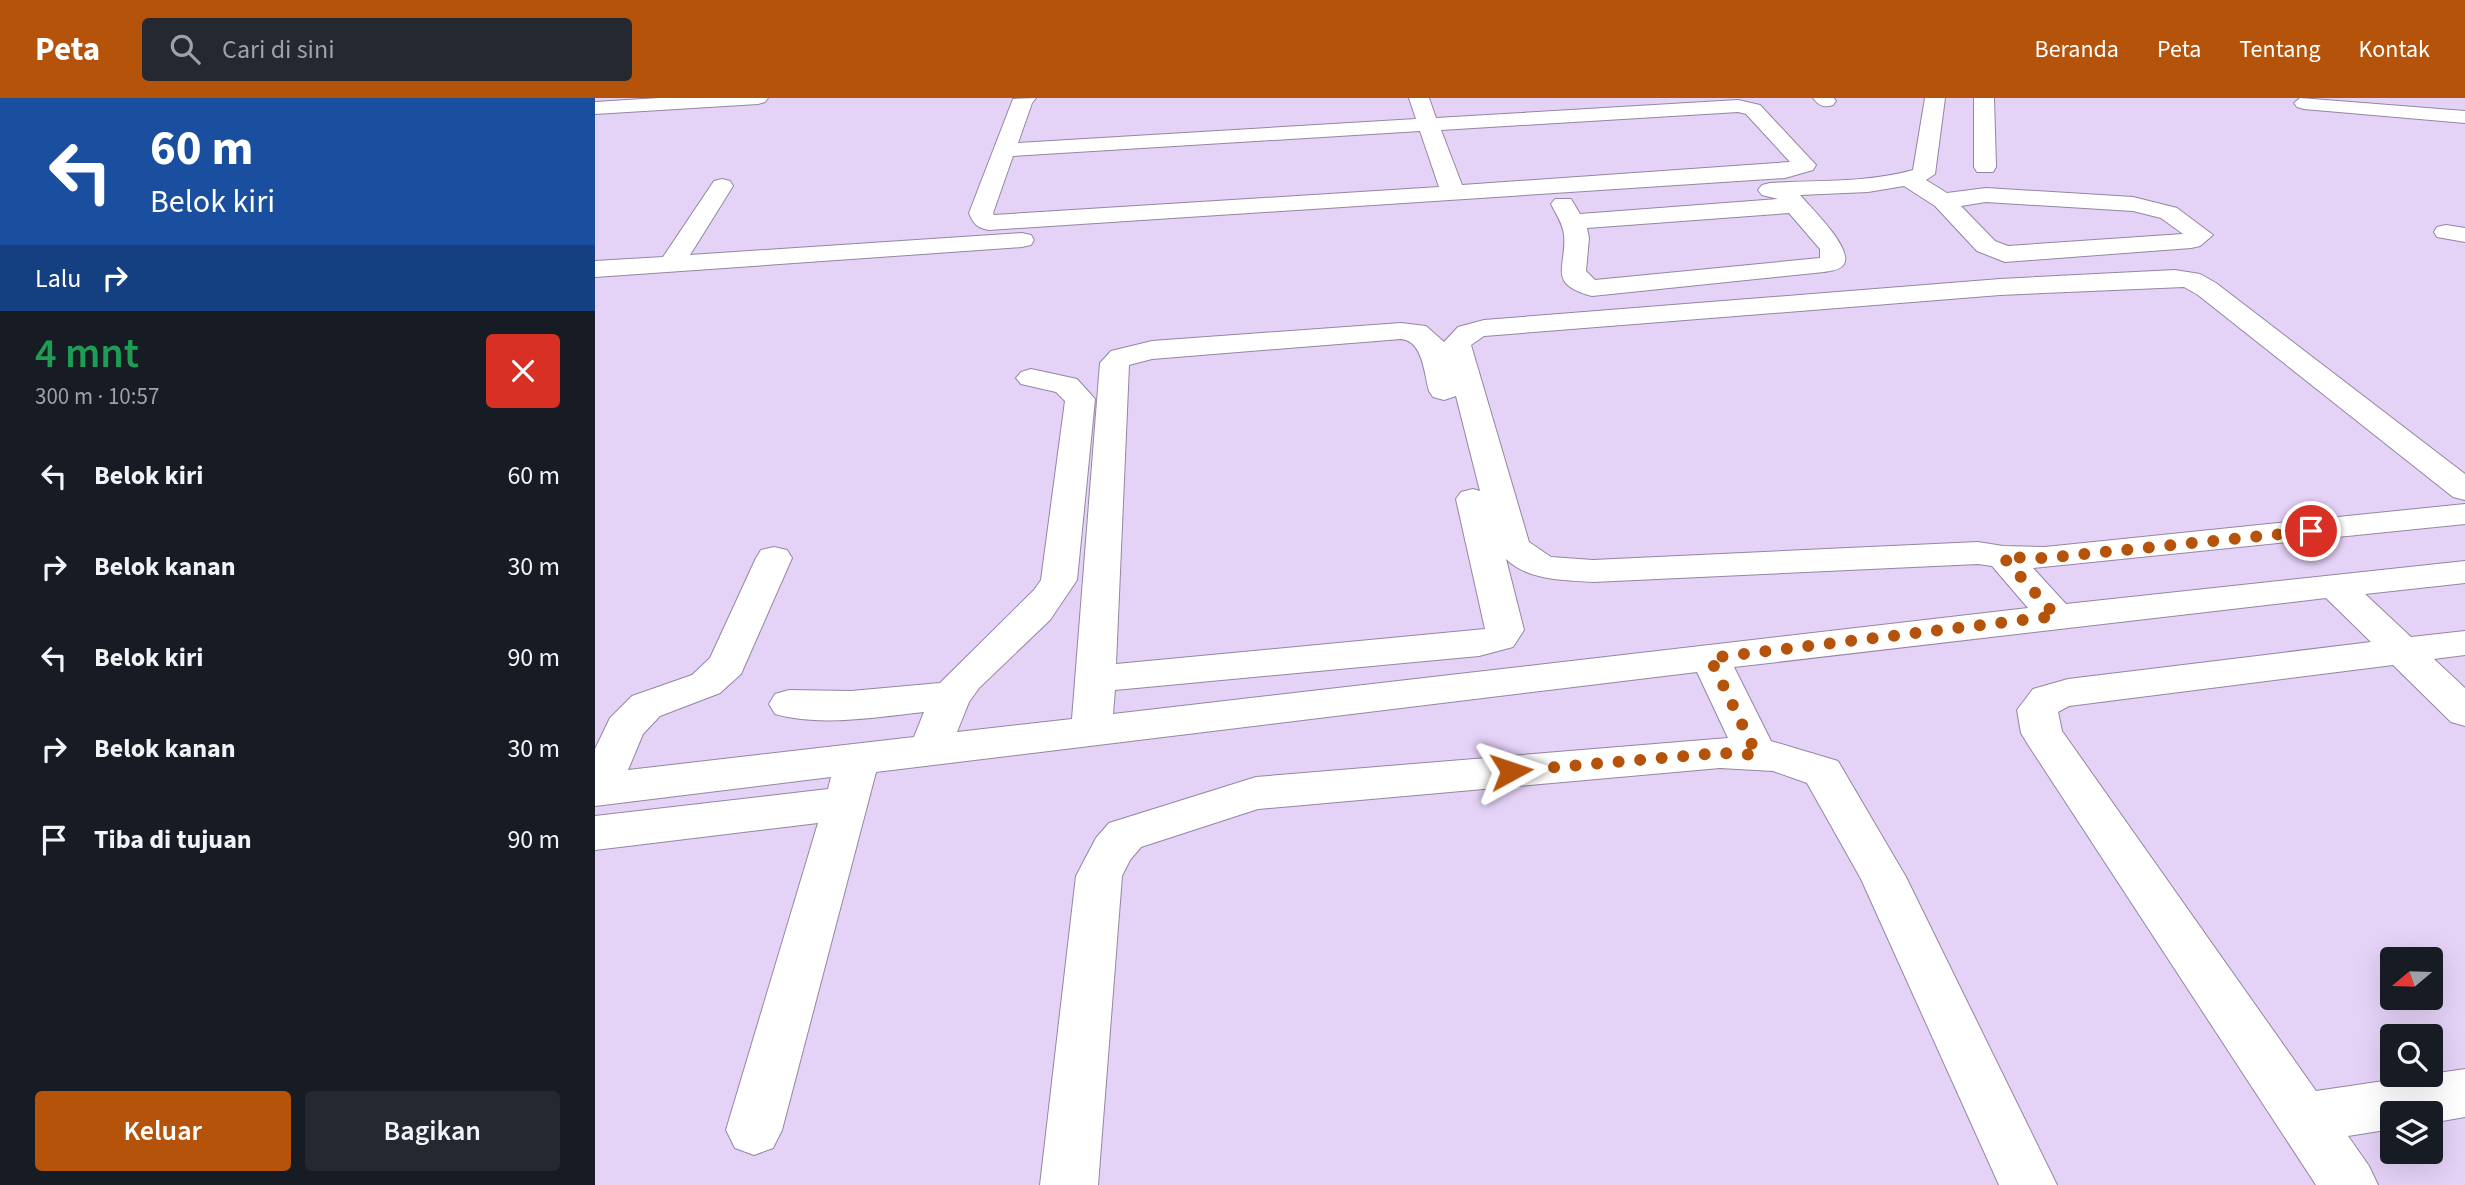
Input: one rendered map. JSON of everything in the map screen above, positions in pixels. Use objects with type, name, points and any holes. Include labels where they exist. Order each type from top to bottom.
[{"type":"lane","points":[[595,108],[758,98]]},
{"type":"lane","points":[[642,116],[759,109],[770,106],[777,98]]},
{"type":"lane","points":[[1026,98],[981,213],[983,219],[989,223],[1785,171],[1805,165],[1757,112],[1746,106],[1423,111]]},
{"type":"lane","points":[[595,268],[864,250],[1567,213],[1789,197],[1908,179],[1924,174],[1935,98]]},
{"type":"lane","points":[[1984,98],[1985,167]]},
{"type":"lane","points":[[2304,103],[2465,117]]},
{"type":"lane","points":[[1005,150],[1494,105]]},
{"type":"lane","points":[[1423,111],[1453,193]]},
{"type":"lane","points":[[1908,179],[1943,201],[1986,246],[2005,254],[2191,241],[2201,235],[2169,213],[2133,204],[1986,195],[1943,201]]},
{"type":"lane","points":[[672,263],[722,186]]},
{"type":"lane","points":[[1567,213],[1577,231],[1572,257],[1573,275],[1584,286],[1592,288],[1815,267],[1833,262],[1832,248],[1789,197]]},
{"type":"lane","points":[[595,287],[845,267],[861,258],[864,250]]},
{"type":"lane","points":[[2465,490],[2207,289],[2191,280],[2098,280],[1640,314],[1484,328],[1459,337],[1457,345],[1512,545],[1522,558],[1536,565],[1557,569],[1593,571],[1978,553],[2003,557],[2045,558],[2465,514]]},
{"type":"lane","points":[[1092,730],[1095,679],[1115,363],[1121,357],[1151,350],[1401,331],[1424,335],[1430,342],[1467,476],[1505,630],[1499,638],[1479,644],[1095,679]]},
{"type":"lane","points":[[930,749],[953,695],[987,658],[1049,599],[1059,580],[1080,399],[1066,385],[1031,378]]},
{"type":"lane","points":[[2003,557],[2056,616]]},
{"type":"lane","points":[[597,790],[625,728],[646,706],[706,684],[727,665],[774,558]]},
{"type":"lane","points":[[597,790],[2056,616],[2465,572]]},
{"type":"lane","points":[[2335,586],[2465,712]]},
{"type":"lane","points":[[2349,1185],[2042,733],[2037,710],[2047,699],[2068,693],[2465,643]]},
{"type":"lane","points":[[1710,658],[1757,755]]},
{"type":"lane","points":[[789,704],[873,704],[953,695]]},
{"type":"lane","points":[[1069,1185],[1098,876],[1111,850],[1125,835],[1256,793],[1720,753],[1776,756],[1823,772],[1883,877],[2028,1185]]},
{"type":"lane","points":[[754,1130],[858,758]]},
{"type":"lane","points":[[595,833],[846,803]]},
{"type":"lane","points":[[2304,1118],[2465,1094]]},
{"type":"shaded area","points":[[595,98],[2465,98],[2465,1185],[595,1185]]},
{"type":"route","points":[[1511,771],[1720,753],[1757,755],[1710,658],[2056,616],[2003,557],[2045,558],[2311,531]]}]
